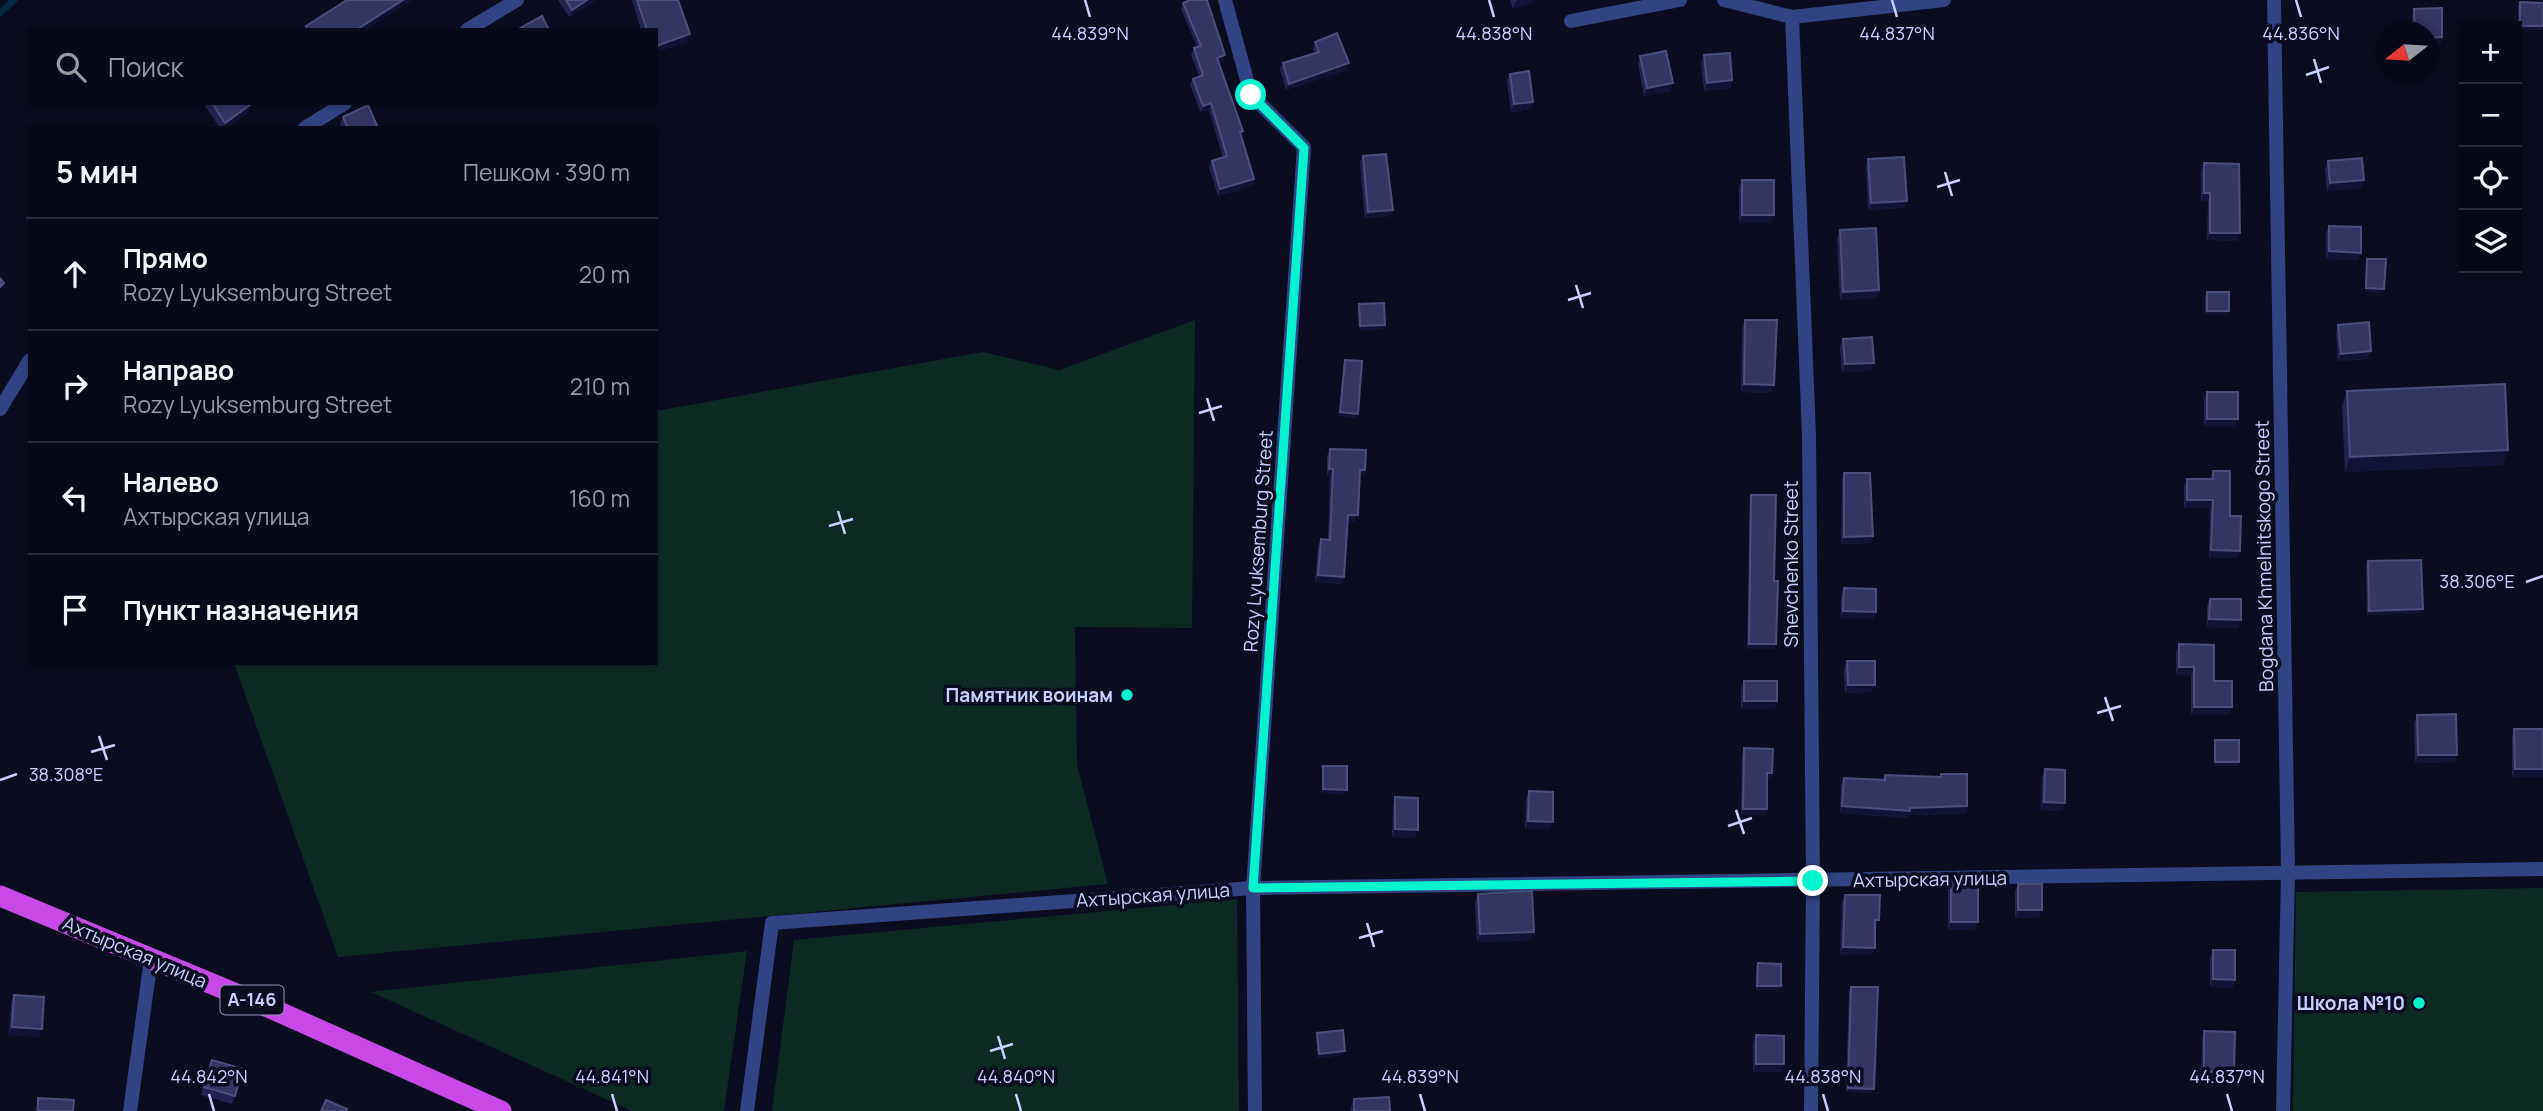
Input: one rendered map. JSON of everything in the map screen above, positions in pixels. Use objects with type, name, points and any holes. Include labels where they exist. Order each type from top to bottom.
[{"type":"highway","name":"Ахтырская улица","points":[[0,896],[268,1007],[501,1111]]},
{"type":"street","points":[[470,28],[517,0]]},
{"type":"street","name":"Rozy Lyuksemburg Street","points":[[1225,0],[1251,95],[1304,148],[1253,888],[1255,1111]]},
{"type":"street","points":[[1570,21],[1680,0]]},
{"type":"street","points":[[1724,0],[1792,17],[1944,0]]},
{"type":"street","name":"Bogdana Khmelnitskogo Street","points":[[2274,0],[2288,872],[2283,1111]]},
{"type":"street","name":"Shevchenko Street","points":[[1792,17],[1809,435],[1813,881],[1811,1111]]},
{"type":"street","points":[[307,126],[342,105]]},
{"type":"street","points":[[0,409],[28,363]]},
{"type":"street","name":"Ахтырская улица","points":[[747,1111],[772,923],[1253,888],[2543,869]]},
{"type":"street","points":[[130,1111],[151,959]]},
{"type":"green space","points":[[1195,320],[1192,628],[1075,627],[1077,765],[1108,884],[338,957],[235,665],[658,665],[658,411],[983,352],[1059,370]]},
{"type":"green space","name":"Школа №10","points":[[2543,888],[2543,1111],[2293,1111],[2296,892]]},
{"type":"green space","points":[[1237,899],[1239,1111],[772,1111],[794,940]]},
{"type":"green space","points":[[747,951],[724,1111],[632,1111],[371,992]]},
{"type":"building","points":[[347,0],[403,0],[359,28],[306,26]]},
{"type":"building","points":[[566,0],[587,0],[572,10]]},
{"type":"building","points":[[637,0],[678,0],[690,34],[658,45],[658,28],[646,28]]},
{"type":"building","points":[[1190,0],[1207,0],[1225,55],[1217,58],[1243,131],[1240,132],[1254,179],[1220,189],[1212,161],[1227,156],[1211,103],[1203,106],[1193,79],[1203,75],[1194,48],[1201,46],[1183,3]]},
{"type":"building","points":[[2520,2],[2543,3],[2543,26],[2522,26]]},
{"type":"building","points":[[2442,8],[2442,37],[2438,37],[2438,21],[2415,21],[2414,9]]},
{"type":"building","points":[[542,16],[548,28],[521,28]]},
{"type":"building","points":[[1337,33],[1349,63],[1289,84],[1283,63],[1319,52],[1315,42]]},
{"type":"building","points":[[1666,51],[1673,83],[1647,88],[1640,56]]},
{"type":"building","points":[[1730,53],[1732,80],[1707,83],[1704,55]]},
{"type":"building","points":[[1529,71],[1533,102],[1514,104],[1510,74]]},
{"type":"building","points":[[213,105],[250,105],[225,123]]},
{"type":"building","points":[[368,105],[377,126],[347,126],[343,117]]},
{"type":"building","points":[[1386,154],[1393,210],[1368,212],[1363,156]]},
{"type":"building","points":[[1904,157],[1907,201],[1871,203],[1868,159]]},
{"type":"building","points":[[2362,158],[2364,180],[2330,183],[2328,161]]},
{"type":"building","points":[[2204,163],[2239,164],[2240,233],[2210,233],[2210,193],[2204,193]]},
{"type":"building","points":[[1742,180],[1774,180],[1774,215],[1742,215]]},
{"type":"building","points":[[2329,226],[2361,227],[2361,253],[2329,251]]},
{"type":"building","points":[[1876,228],[1879,290],[1843,292],[1840,230]]},
{"type":"building","points":[[2367,259],[2386,259],[2384,289],[2366,288]]},
{"type":"building","points":[[2207,292],[2229,292],[2229,311],[2207,311]]},
{"type":"building","points":[[1384,303],[1385,325],[1360,326],[1359,304]]},
{"type":"building","points":[[1745,320],[1777,320],[1774,385],[1744,384]]},
{"type":"building","points":[[2369,322],[2371,351],[2341,354],[2338,325]]},
{"type":"building","points":[[1872,337],[1874,363],[1845,364],[1843,339]]},
{"type":"building","points":[[1345,360],[1362,361],[1358,414],[1340,412]]},
{"type":"building","points":[[2505,384],[2508,450],[2350,457],[2347,391]]},
{"type":"building","points":[[2207,392],[2238,392],[2238,419],[2207,419]]},
{"type":"building","points":[[1330,449],[1366,450],[1365,470],[1360,470],[1358,515],[1348,515],[1344,577],[1318,575],[1321,539],[1330,540],[1333,469],[1329,469]]},
{"type":"building","points":[[2213,471],[2230,471],[2230,516],[2241,516],[2240,551],[2211,550],[2213,500],[2187,500],[2187,479],[2213,479]]},
{"type":"building","points":[[1844,473],[1870,473],[1873,536],[1844,537]]},
{"type":"building","points":[[1751,495],[1776,495],[1776,644],[1749,644]]},
{"type":"building","points":[[2421,560],[2423,609],[2369,611],[2368,561]]},
{"type":"building","points":[[1844,588],[1876,589],[1876,612],[1843,611]]},
{"type":"building","points":[[2210,599],[2241,599],[2241,620],[2209,619]]},
{"type":"building","points":[[2179,644],[2214,645],[2214,681],[2232,681],[2232,707],[2194,707],[2194,667],[2179,667]]},
{"type":"building","points":[[1847,661],[1875,661],[1875,685],[1848,685]]},
{"type":"building","points":[[1744,681],[1777,681],[1777,701],[1744,701]]},
{"type":"building","points":[[2456,714],[2457,755],[2418,755],[2417,715]]},
{"type":"building","points":[[2514,729],[2543,729],[2543,769],[2515,769]]},
{"type":"building","points":[[2215,740],[2239,740],[2239,762],[2215,762]]},
{"type":"building","points":[[1744,748],[1773,749],[1772,773],[1767,773],[1767,809],[1743,809]]},
{"type":"building","points":[[1323,766],[1347,766],[1347,790],[1323,789]]},
{"type":"building","points":[[2045,769],[2065,770],[2065,803],[2044,802]]},
{"type":"building","points":[[1941,774],[1967,774],[1967,806],[1910,808],[1910,811],[1842,806],[1844,778],[1885,780],[1885,775],[1941,777]]},
{"type":"building","points":[[1529,791],[1553,792],[1553,822],[1528,821]]},
{"type":"building","points":[[1395,797],[1418,798],[1418,830],[1395,829]]},
{"type":"building","points":[[1951,881],[1978,881],[1978,922],[1951,922]]},
{"type":"building","points":[[2018,884],[2042,884],[2042,910],[2018,910]]},
{"type":"building","points":[[1532,891],[1534,932],[1480,934],[1478,894]]},
{"type":"building","points":[[1845,895],[1880,895],[1879,920],[1875,920],[1875,948],[1843,947]]},
{"type":"building","points":[[2213,950],[2235,950],[2235,980],[2213,979]]},
{"type":"building","points":[[1758,963],[1781,964],[1781,986],[1757,986]]},
{"type":"building","points":[[1851,987],[1878,987],[1874,1089],[1848,1088]]},
{"type":"building","points":[[14,995],[44,997],[42,1029],[12,1027]]},
{"type":"building","points":[[1343,1030],[1345,1051],[1319,1054],[1317,1033]]},
{"type":"building","points":[[2204,1031],[2235,1032],[2234,1072],[2204,1072]]},
{"type":"building","points":[[1756,1035],[1784,1036],[1784,1064],[1756,1064]]},
{"type":"building","points":[[212,1060],[243,1069],[235,1096],[204,1087]]},
{"type":"building","points":[[1389,1097],[1390,1111],[1354,1111],[1354,1099]]},
{"type":"building","points":[[38,1098],[74,1100],[73,1111],[38,1111]]},
{"type":"building","points":[[326,1100],[347,1109],[321,1111]]},
{"type":"waterway","points":[[0,13],[14,0]]},
{"type":"place","name":"Памятник воинам","points":[[1127,695]]},
{"type":"place","name":"Школа №10","points":[[2419,1003]]},
{"type":"route","points":[[1251,95],[1304,148],[1253,888],[1813,881]]}]
